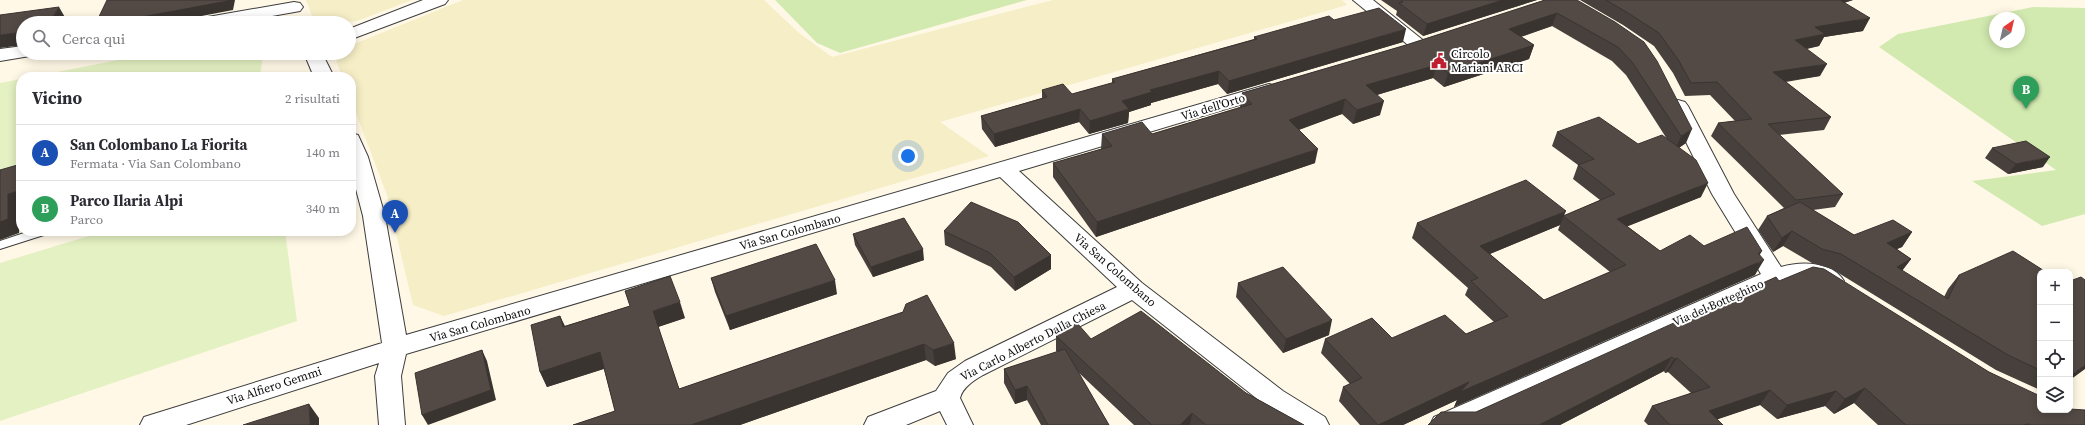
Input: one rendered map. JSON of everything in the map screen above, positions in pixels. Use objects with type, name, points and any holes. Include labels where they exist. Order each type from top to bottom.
[{"type":"street","points":[[356,32],[439,0]]},
{"type":"street","points":[[1362,0],[1427,43],[1402,51]]},
{"type":"street","points":[[234,16],[292,3],[298,16]]},
{"type":"street","points":[[0,55],[16,53]]},
{"type":"street","points":[[316,60],[322,72]]},
{"type":"street","name":"Via dell'Orto","points":[[1004,169],[1290,84]]},
{"type":"street","name":"Via del Botteghino","points":[[1443,425],[1776,277],[1759,254],[1731,208],[1669,88]]},
{"type":"street","points":[[356,152],[374,216],[395,348],[388,376],[392,425]]},
{"type":"street","name":"Via San Colombano","points":[[395,348],[1004,169],[1134,289],[1274,398],[1316,425]]},
{"type":"street","points":[[1776,277],[1792,271],[1806,270],[1823,276],[1849,292]]},
{"type":"street","name":"Via Carlo Alberto Dalla Chiesa","points":[[947,398],[949,388],[958,378],[974,368],[1134,289]]},
{"type":"street","name":"Via Alfiero Gemmi","points":[[153,425],[395,348]]},
{"type":"street","points":[[878,425],[947,398],[960,425]]},
{"type":"lane","points":[[0,245],[28,236]]},
{"type":"shaded area","points":[[306,0],[412,0],[357,21],[356,16],[312,16]]},
{"type":"shaded area","points":[[463,0],[764,0],[799,33],[832,57],[1053,0],[1342,0],[1347,5],[940,122],[989,156],[444,316],[413,305],[387,195],[356,113],[356,72],[340,72],[336,60],[356,60],[356,43]]},
{"type":"green space","points":[[775,0],[1027,0],[840,53],[817,43]]},
{"type":"green space","points":[[2033,7],[2085,8],[2085,214],[2042,226],[1972,181],[2056,170],[1879,47],[1898,34],[1989,16],[1989,48],[2025,48],[2025,12],[2008,12]]},
{"type":"green space","points":[[118,60],[262,60],[261,72],[57,72]]},
{"type":"green space","points":[[16,80],[16,171],[0,174],[0,83]]},
{"type":"green space","points":[[89,236],[286,236],[297,321],[0,421],[0,263]]},
{"type":"building","points":[[107,0],[228,0],[147,16],[99,16]]},
{"type":"building","points":[[1401,0],[1503,0],[1427,24],[1399,3],[1403,2]]},
{"type":"building","points":[[1545,0],[1577,0],[1615,22],[1644,42],[1657,61],[1692,129],[1681,136],[1632,62],[1618,47],[1557,13],[1509,29],[1534,45],[1448,73],[1437,65],[1366,85],[1384,101],[1357,110],[1345,99],[1289,120],[1318,149],[1097,222],[1053,163],[1112,146],[1102,134],[1142,122],[1152,134],[1252,104],[1242,93],[1406,45]]},
{"type":"building","points":[[1606,0],[1840,0],[1870,18],[1815,27],[1825,34],[1795,40],[1827,64],[1773,72],[1831,117],[1768,124],[1843,194],[1796,200],[1718,123],[1752,119],[1717,82],[1691,83],[1679,61],[1659,33]]},
{"type":"building","points":[[59,7],[53,16],[16,16],[16,33],[0,35],[0,15]]},
{"type":"building","points":[[1379,8],[1406,29],[1229,81],[1219,71],[1150,90],[1152,92],[1122,101],[1129,109],[1090,121],[1080,109],[994,134],[981,116],[1047,97],[1042,90],[1063,84],[1072,94],[1115,82],[1112,79],[1257,39],[1254,37],[1329,16],[1334,20]]},
{"type":"building","points":[[1599,117],[1638,144],[1662,135],[1696,160],[1708,183],[1617,219],[1660,251],[1690,235],[1704,246],[1747,227],[1762,251],[1758,253],[1764,260],[1460,392],[1469,382],[1378,425],[1343,387],[1362,378],[1325,339],[1372,318],[1392,338],[1445,315],[1466,334],[1508,316],[1471,281],[1478,278],[1417,223],[1526,180],[1566,211],[1480,246],[1544,300],[1626,265],[1563,216],[1615,194],[1578,165],[1594,159],[1557,132]]},
{"type":"building","points":[[2026,141],[2050,157],[2016,164],[1992,148]]},
{"type":"building","points":[[16,165],[16,192],[8,194],[8,219],[0,222],[0,170]]},
{"type":"building","points":[[971,202],[1018,222],[1051,255],[1014,277],[990,253],[944,231]]},
{"type":"building","points":[[1800,202],[1854,235],[1893,220],[1912,232],[1887,243],[1911,259],[1897,267],[1948,299],[1959,275],[2013,251],[2041,269],[2037,269],[2037,369],[2008,355],[1841,254],[1822,249],[1792,231],[1782,238],[1767,216]]},
{"type":"building","points":[[904,218],[923,249],[871,267],[853,234]]},
{"type":"building","points":[[816,244],[835,280],[726,316],[711,278]]},
{"type":"building","points":[[1283,267],[1332,320],[1286,339],[1238,283]]},
{"type":"building","points":[[1813,267],[1824,269],[1989,372],[2037,395],[2037,413],[2073,413],[2073,409],[2085,410],[2085,425],[1906,425],[1865,388],[1845,399],[1836,391],[1787,405],[1770,390],[1709,411],[1723,425],[1670,425],[1652,406],[1710,387],[1677,358],[1674,359],[1672,357],[1539,425],[1428,425],[1441,412],[1476,412],[1776,277],[1779,281]]},
{"type":"building","points":[[670,276],[680,302],[653,311],[679,389],[903,312],[906,304],[927,295],[954,343],[933,350],[924,344],[691,425],[573,425],[615,411],[600,352],[540,372],[531,325],[560,316],[563,327],[630,306],[625,291]]},
{"type":"building","points":[[2081,277],[2085,280],[2085,365],[2073,374],[2073,305],[2073,280]]},
{"type":"building","points":[[1141,311],[1246,393],[1304,425],[1206,425],[1192,413],[1180,425],[1152,425],[1056,336],[1077,323],[1091,339]]},
{"type":"building","points":[[1065,349],[1109,425],[1048,425],[1027,386],[1015,390],[1004,369]]},
{"type":"building","points":[[482,350],[491,390],[422,415],[415,373]]},
{"type":"building","points":[[309,404],[310,425],[243,425]]},
{"type":"place","name":"Circolo Mariani ARCI","points":[[1439,61]]},
{"type":"place","name":"Parco Ilaria Alpi","points":[[2026,109]]},
{"type":"place","name":"San Colombano La Fiorita","points":[[395,233]]}]
